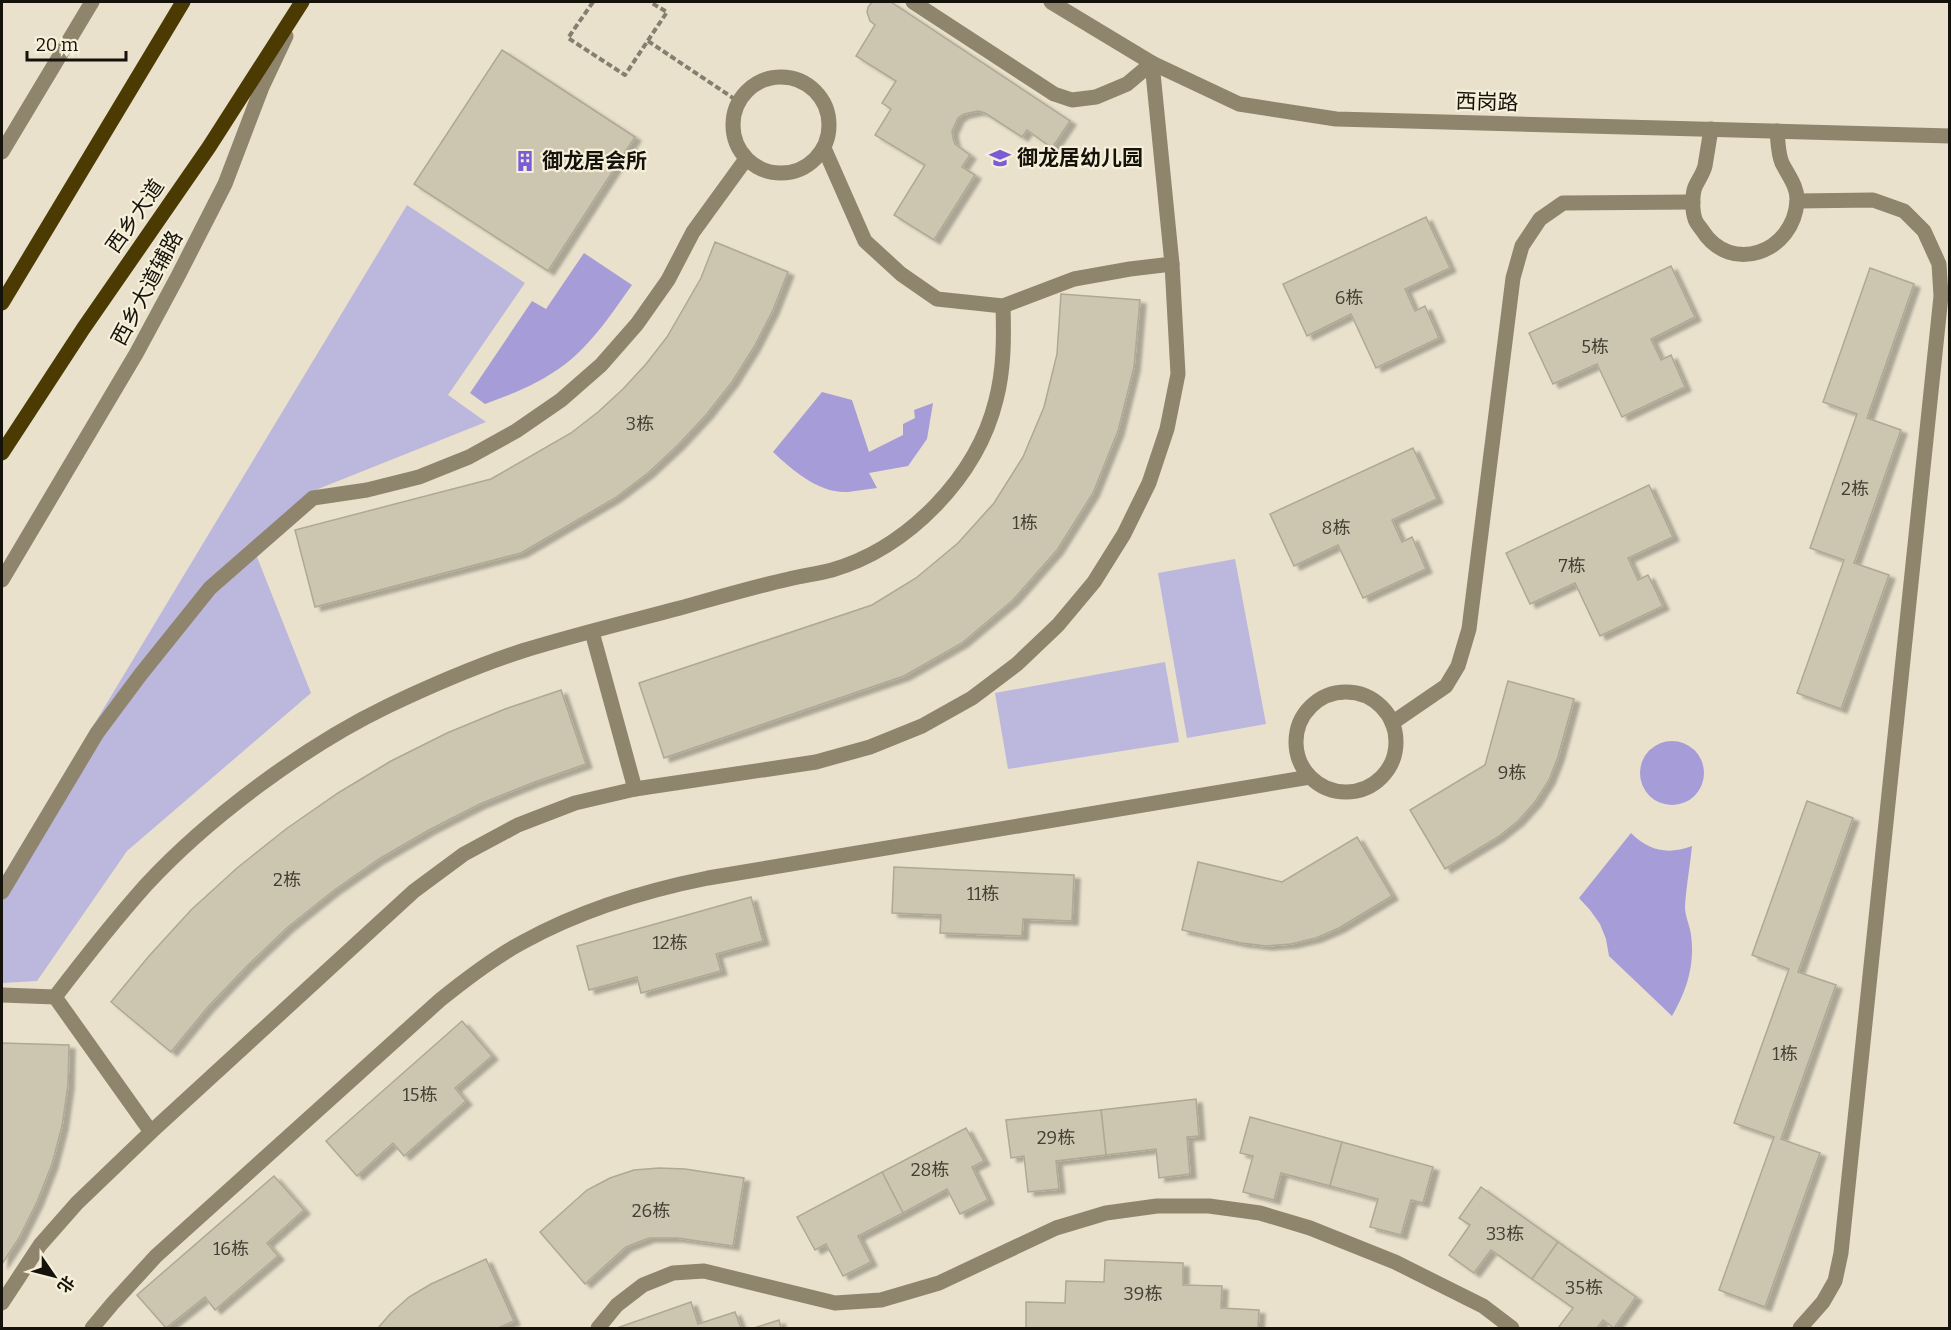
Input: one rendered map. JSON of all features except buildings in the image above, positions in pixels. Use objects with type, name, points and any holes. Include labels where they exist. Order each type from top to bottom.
[{"type":"main road","points":[[2,303],[183,2]]},
{"type":"main road","name":"西乡大道","points":[[2,453],[83,329],[209,147],[302,2]]},
{"type":"street","points":[[2,152],[92,2]]},
{"type":"street","name":"西乡大道辅路","points":[[2,580],[136,354],[178,276],[225,184],[262,87],[302,2]]},
{"type":"street","points":[[913,2],[1054,94],[1072,100],[1096,97],[1127,84],[1152,63]]},
{"type":"street","name":"西岗路","points":[[1051,2],[1152,63],[1239,104],[1336,119],[1950,136]]},
{"type":"street","points":[[2,1303],[40,1245],[69,1211],[151,1132],[414,891],[464,854],[518,825],[575,803],[635,789],[816,762],[870,747],[922,726],[972,698],[1017,664],[1058,626],[1094,582],[1124,534],[1149,483],[1167,429],[1178,374],[1172,264],[1152,63]]},
{"type":"street","points":[[780,76],[797,79],[811,87],[823,99],[829,115],[829,132],[824,148],[815,160],[802,169],[788,173],[772,173],[758,168],[746,159],[737,147],[733,132],[734,117],[739,102],[749,89],[764,80],[780,76]]},
{"type":"street","points":[[1711,129],[1704,169],[1694,188],[1695,219],[1709,241],[1735,254],[1762,252],[1776,244],[1785,235],[1793,221],[1797,201],[1791,177],[1782,162],[1777,131]]},
{"type":"street","points":[[824,148],[865,241],[901,274],[937,299],[1003,306],[1074,279],[1130,268],[1172,264]]},
{"type":"street","points":[[2,892],[97,733],[210,588],[313,498],[367,490],[419,477],[469,457],[516,431],[561,400],[601,365],[637,324],[668,280],[693,232],[746,159]]},
{"type":"street","points":[[1797,201],[1873,200],[1904,211],[1924,231],[1939,264],[1941,296],[1841,1252],[1835,1281],[1823,1302],[1800,1329]]},
{"type":"street","points":[[1392,723],[1446,686],[1458,666],[1469,629],[1513,278],[1522,246],[1540,219],[1563,203],[1693,202]]},
{"type":"street","points":[[55,997],[100,938],[156,876],[202,832],[260,786],[321,744],[385,708],[452,677],[522,651],[787,579],[834,569],[879,550],[919,523],[952,488],[978,447],[996,402],[1004,355],[1003,306]]},
{"type":"street","points":[[592,632],[635,789]]},
{"type":"street","points":[[1344,692],[1356,693],[1372,700],[1382,708],[1395,732],[1395,751],[1385,773],[1372,786],[1343,793],[1326,789],[1310,777],[1300,763],[1296,748],[1297,731],[1304,715],[1316,703],[1327,696],[1344,692]]},
{"type":"street","points":[[92,1329],[156,1256],[440,999],[521,943],[566,920],[612,902],[660,888],[708,878],[1310,777]]},
{"type":"street","points":[[2,995],[55,997]]},
{"type":"street","points":[[55,997],[151,1132]]},
{"type":"street","points":[[598,1329],[617,1305],[643,1285],[673,1273],[704,1271],[835,1303],[881,1300],[939,1282],[1056,1228],[1106,1213],[1157,1206],[1209,1206],[1260,1213],[1310,1228],[1385,1258],[1483,1306],[1512,1329]]},
{"type":"path","points":[[593,2],[568,38],[625,75],[667,12],[650,2]]},
{"type":"path","points":[[648,41],[739,102]]},
{"type":"shaded area","points":[[407,205],[525,283],[448,395],[486,422],[308,493],[253,547],[311,693],[127,851],[37,981],[2,983],[2,877]]},
{"type":"shaded area","points":[[584,253],[632,285],[593,338],[574,357],[526,388],[485,404],[470,393],[532,301],[546,309]]},
{"type":"shaded area","points":[[822,392],[852,400],[869,452],[903,435],[903,424],[915,418],[914,410],[933,403],[927,439],[908,466],[869,473],[877,488],[838,492],[817,485],[807,480],[773,452]]},
{"type":"shaded area","points":[[1235,559],[1266,724],[1187,738],[1158,573]]},
{"type":"shaded area","points":[[1165,662],[1179,742],[1008,769],[995,693]]},
{"type":"shaded area","points":[[1672,741],[1684,743],[1695,750],[1702,761],[1704,773],[1702,785],[1695,796],[1684,803],[1672,805],[1660,803],[1649,796],[1642,785],[1640,773],[1642,761],[1649,750],[1660,743]]},
{"type":"shaded area","points":[[1631,833],[1645,844],[1659,850],[1667,851],[1692,846],[1685,907],[1691,935],[1691,967],[1686,987],[1672,1016],[1609,956],[1600,924],[1579,898]]},
{"type":"place","name":"御龙居幼儿园","points":[[1000,158]]},
{"type":"place","name":"御龙居会所","points":[[525,161]]}]
